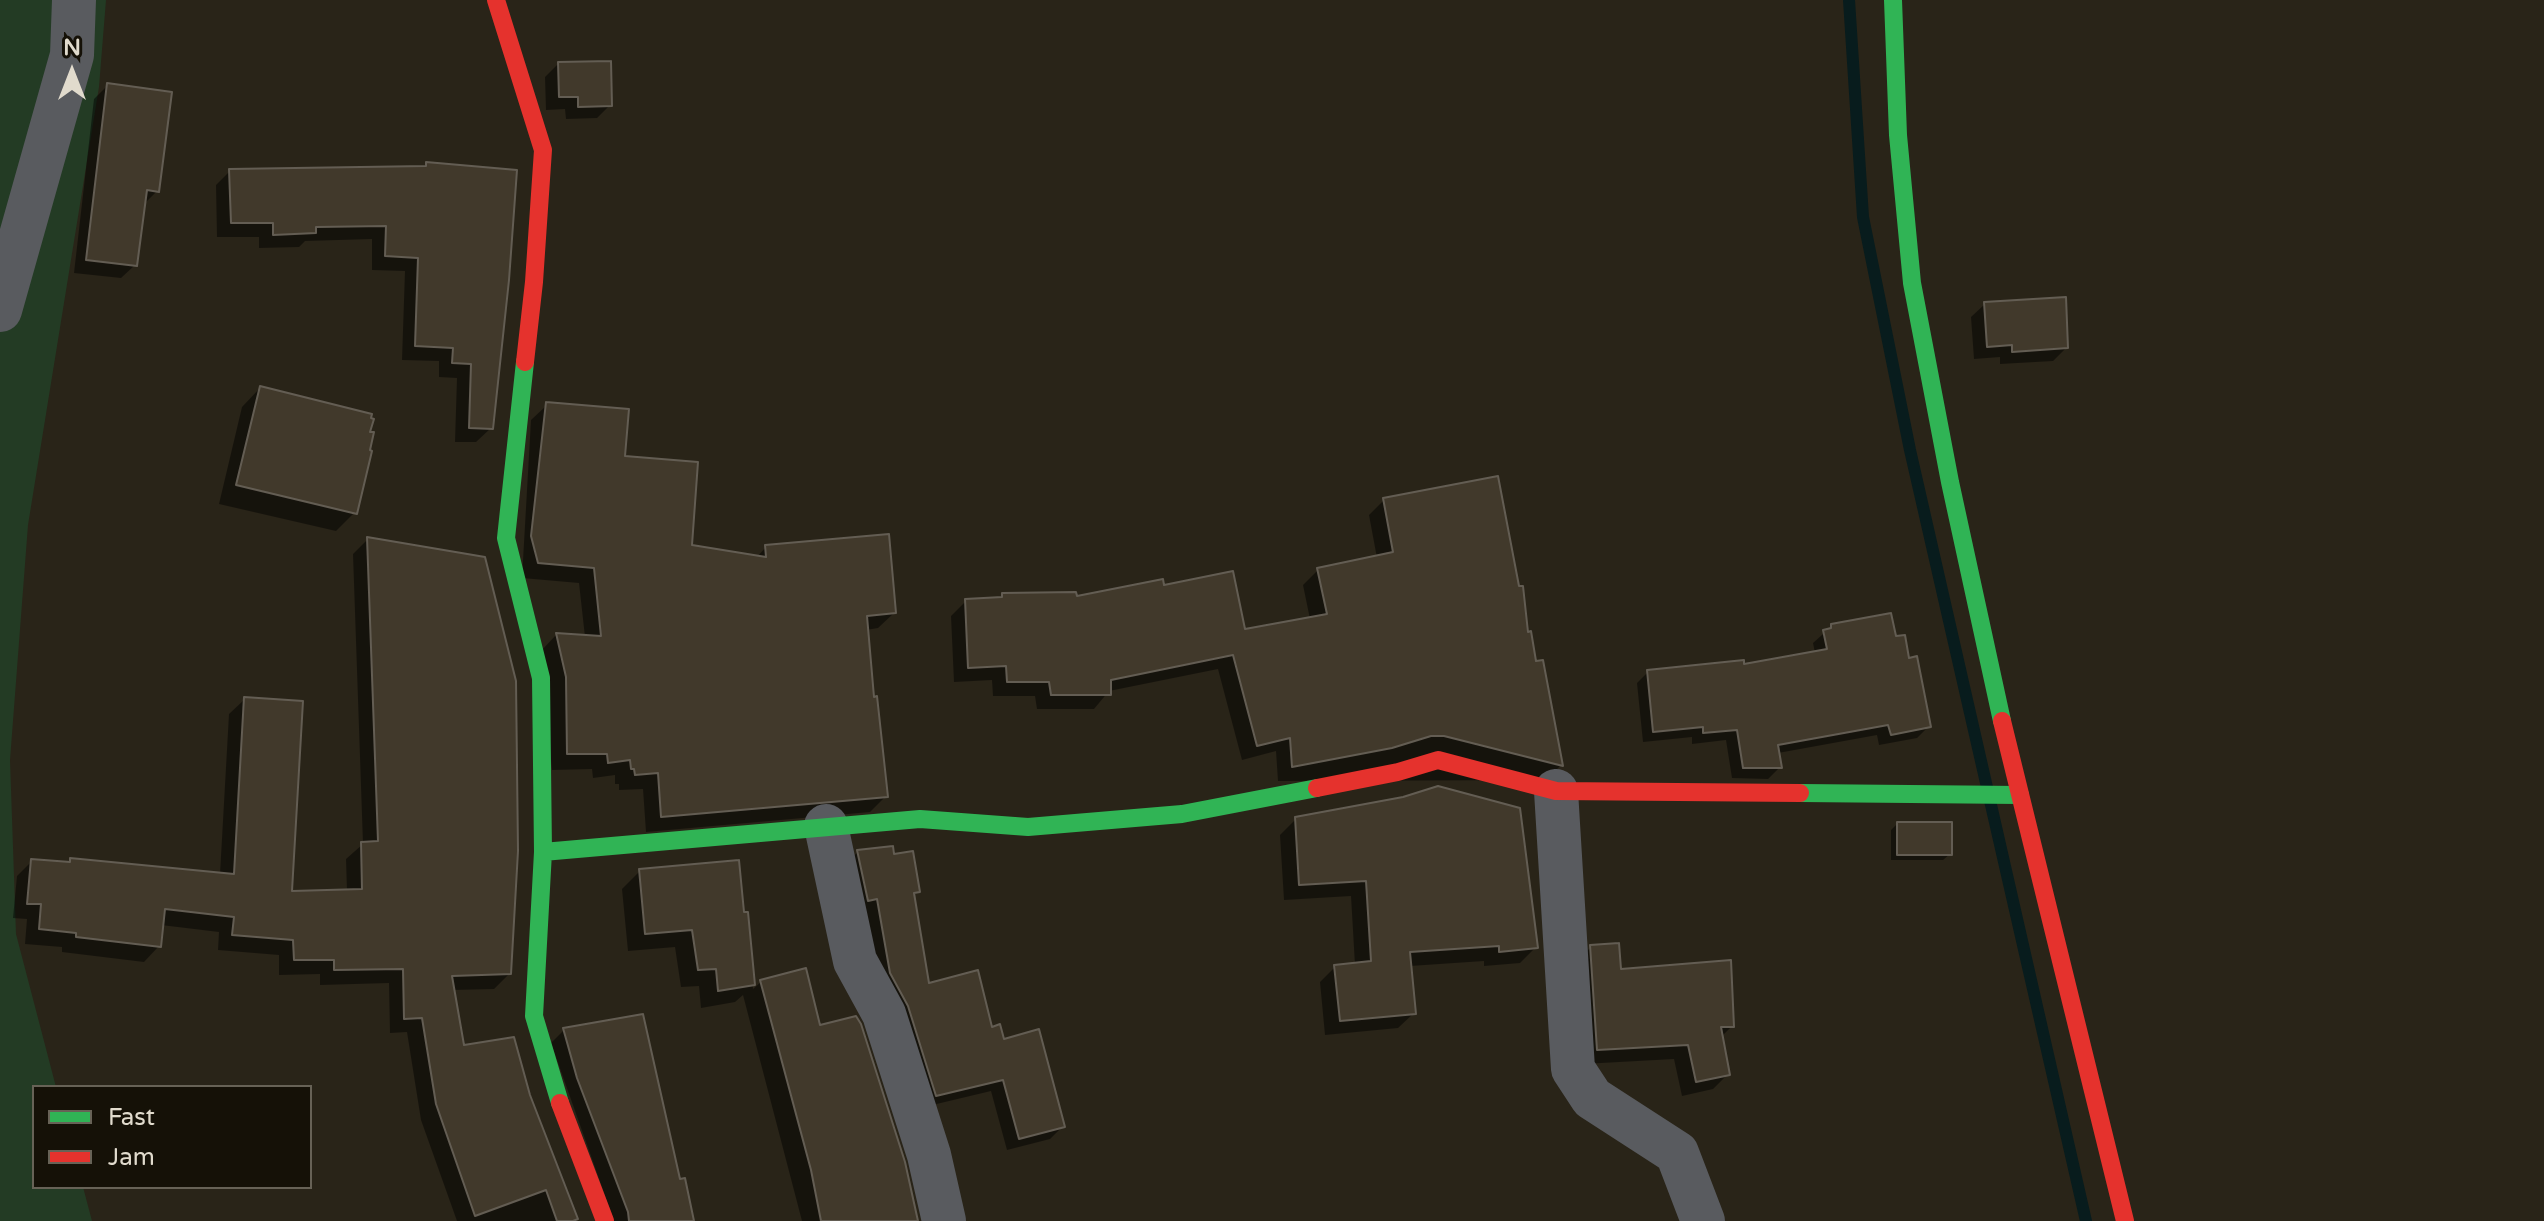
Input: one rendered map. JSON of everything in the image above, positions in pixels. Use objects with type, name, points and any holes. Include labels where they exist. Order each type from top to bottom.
[{"type":"street","points":[[0,310],[72,55],[74,0]]},
{"type":"street","points":[[496,0],[543,150],[534,282],[506,538],[541,678],[543,852],[534,1016],[553,1086],[605,1221]]},
{"type":"street","points":[[1893,0],[1898,135],[1912,283],[1995,694],[2125,1221]]},
{"type":"street","points":[[543,852],[920,819],[1028,827],[1182,814],[1398,772],[1438,760],[1556,791],[2020,795]]},
{"type":"street","points":[[1556,791],[1573,1069],[1592,1098],[1677,1153],[1703,1221]]},
{"type":"street","points":[[826,826],[855,961],[884,1014],[929,1155],[944,1221]]},
{"type":"green space","points":[[0,0],[106,0],[99,87],[28,525],[10,760],[16,934],[55,1085],[32,1085],[32,1189],[84,1189],[92,1221],[0,1221]]},
{"type":"building","points":[[611,61],[612,106],[578,107],[578,97],[559,97],[558,62]]},
{"type":"building","points":[[107,83],[172,92],[159,192],[147,190],[137,266],[86,260]]},
{"type":"building","points":[[426,162],[517,170],[493,429],[469,428],[471,364],[452,363],[453,348],[415,346],[418,258],[385,256],[386,226],[316,227],[316,233],[273,235],[273,223],[231,223],[229,169],[426,166]]},
{"type":"building","points":[[2066,297],[2068,348],[2012,352],[2012,345],[1987,347],[1984,302]]},
{"type":"building","points":[[260,386],[372,414],[372,451],[357,514],[236,485]]},
{"type":"building","points":[[546,402],[629,409],[625,456],[698,462],[692,545],[766,557],[765,545],[889,534],[896,613],[867,616],[888,797],[661,817],[658,773],[635,775],[630,760],[608,763],[607,754],[567,754],[566,677],[556,633],[601,636],[594,568],[538,563],[531,536]]},
{"type":"building","points":[[1498,476],[1519,586],[1523,586],[1528,632],[1531,631],[1536,661],[1543,660],[1563,766],[1444,736],[1431,736],[1392,748],[1292,767],[1290,738],[1257,746],[1233,655],[1111,680],[1111,695],[1051,695],[1049,682],[1007,682],[1006,666],[968,668],[965,599],[1002,597],[1002,593],[1076,592],[1077,596],[1163,579],[1164,585],[1233,571],[1245,629],[1327,614],[1317,568],[1393,552],[1383,498]]},
{"type":"building","points":[[367,537],[485,557],[516,681],[518,851],[511,974],[452,976],[464,1045],[514,1037],[530,1095],[578,1219],[573,1221],[557,1221],[546,1190],[475,1216],[436,1104],[422,1018],[404,1019],[403,969],[334,970],[334,960],[294,960],[293,940],[232,935],[234,917],[165,909],[161,947],[76,937],[76,933],[39,929],[41,904],[27,904],[31,859],[70,862],[70,858],[234,874],[244,697],[303,701],[292,891],[362,889],[361,842],[378,841]]},
{"type":"building","points":[[1891,613],[1896,636],[1905,635],[1909,658],[1917,656],[1931,727],[1891,735],[1888,725],[1778,745],[1782,768],[1743,768],[1737,730],[1703,733],[1703,727],[1653,732],[1647,670],[1744,660],[1744,664],[1827,649],[1823,630],[1831,628],[1831,624]]},
{"type":"building","points":[[1438,786],[1520,808],[1538,948],[1499,952],[1499,946],[1410,952],[1416,1014],[1340,1021],[1334,965],[1371,961],[1366,881],[1299,885],[1295,817],[1403,797]]},
{"type":"building","points":[[1897,822],[1952,822],[1952,855],[1897,855]]},
{"type":"building","points":[[893,846],[894,854],[913,851],[920,892],[914,893],[929,983],[978,970],[992,1027],[1000,1024],[1004,1039],[1039,1029],[1065,1127],[1019,1139],[1003,1080],[936,1096],[908,1006],[890,973],[877,899],[868,901],[857,850]]},
{"type":"building","points":[[739,860],[755,985],[718,991],[716,969],[698,970],[692,930],[645,934],[639,869]]},
{"type":"building","points":[[1619,943],[1621,969],[1731,960],[1734,1027],[1721,1027],[1730,1075],[1696,1082],[1688,1045],[1597,1050],[1590,945]]},
{"type":"building","points":[[806,968],[820,1025],[856,1016],[861,1024],[905,1162],[918,1221],[821,1221],[811,1170],[760,980]]},
{"type":"building","points":[[643,1014],[680,1179],[685,1178],[694,1221],[629,1221],[577,1078],[563,1028]]},
{"type":"waterway","points":[[1849,0],[1863,217],[1910,450],[2086,1221]]},
{"type":"traffic: fast","points":[[1893,0],[1898,135],[1912,283],[1950,482],[2002,721]]},
{"type":"traffic: fast","points":[[525,362],[506,538],[541,678],[543,852],[534,1016],[560,1103]]},
{"type":"traffic: fast","points":[[543,852],[920,819],[1028,827],[1182,814],[1317,788]]},
{"type":"traffic: fast","points":[[1800,793],[2020,795]]},
{"type":"traffic: jam","points":[[496,0],[543,150],[525,362]]},
{"type":"traffic: jam","points":[[2002,721],[2125,1221]]},
{"type":"traffic: jam","points":[[1317,788],[1398,772],[1438,760],[1556,791],[1800,793]]},
{"type":"traffic: jam","points":[[560,1103],[605,1221]]}]
